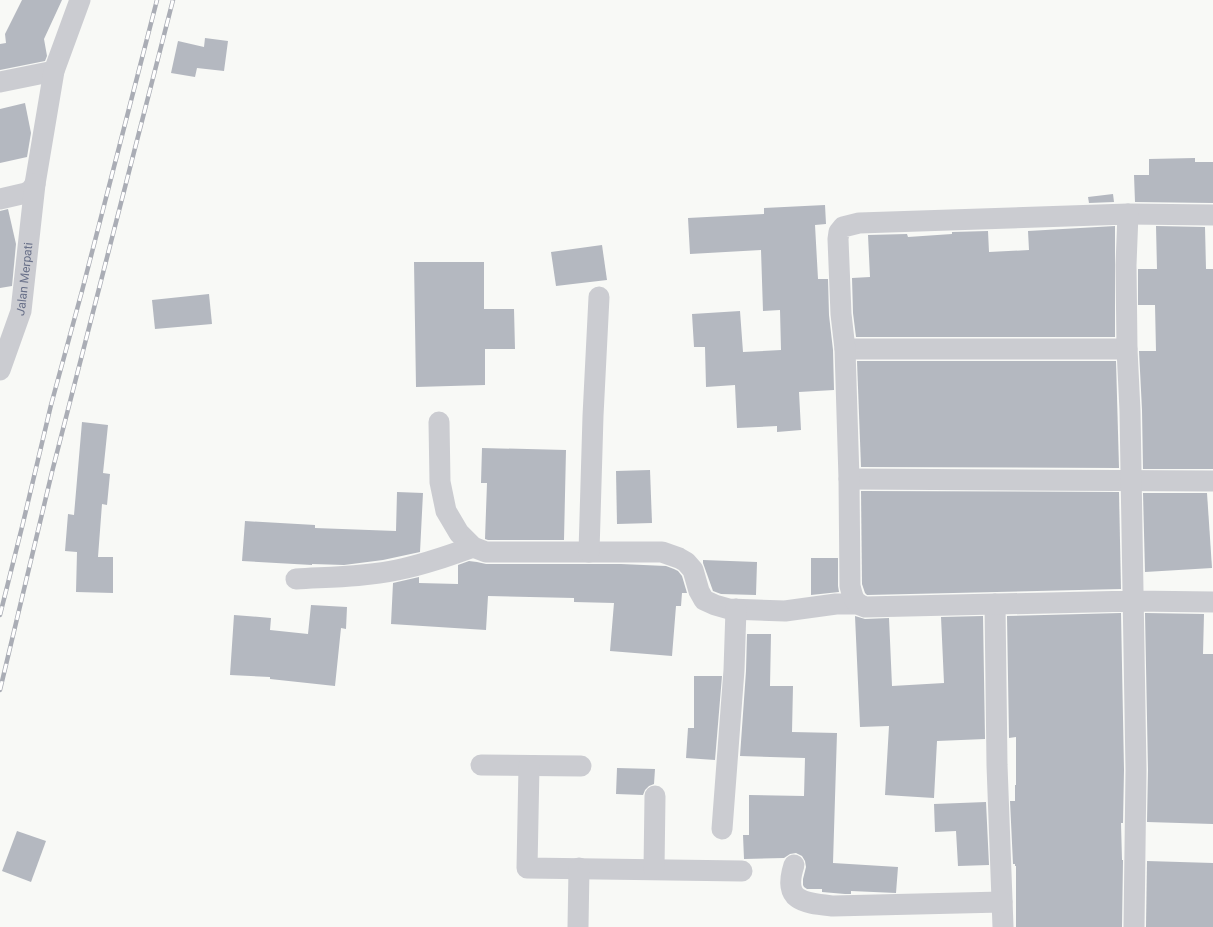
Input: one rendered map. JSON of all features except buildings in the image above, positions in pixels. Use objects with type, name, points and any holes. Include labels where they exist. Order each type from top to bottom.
[{"type":"street","name":"Jalan Merpati","points":[[0,370],[21,311],[34,184],[54,70],[80,0]]},
{"type":"street","points":[[0,82],[54,70]]},
{"type":"street","points":[[0,199],[26,193],[31,190],[34,184]]},
{"type":"street","points":[[858,604],[854,599],[850,586],[849,479],[845,349],[841,314],[838,239],[843,227],[859,224],[1128,214],[1213,215]]},
{"type":"street","points":[[1128,214],[1126,265],[1127,349],[1130,411],[1136,770],[1134,927]]},
{"type":"street","points":[[589,552],[599,297]]},
{"type":"street","points":[[0,316],[21,311]]},
{"type":"street","points":[[845,349],[1127,349]]},
{"type":"street","points":[[439,422],[440,482],[446,511],[459,533],[473,547],[486,552],[662,552],[686,562],[693,570],[698,591],[704,600],[729,610],[785,611],[836,604],[858,604],[865,607],[1134,601],[1213,602]]},
{"type":"street","points":[[849,479],[1131,480],[1213,482]]},
{"type":"street","points":[[296,579],[370,574],[398,570],[449,556],[473,547]]},
{"type":"street","points":[[995,604],[997,765],[1003,927]]},
{"type":"street","points":[[722,829],[734,670],[736,609]]},
{"type":"street","points":[[481,765],[581,766]]},
{"type":"street","points":[[529,766],[527,868],[742,870]]},
{"type":"street","points":[[654,869],[655,796]]},
{"type":"street","points":[[794,865],[790,876],[791,887],[796,897],[810,903],[833,906],[1002,902]]},
{"type":"street","points":[[578,868],[578,927]]},
{"type":"railway","points":[[0,615],[51,405],[157,0]]},
{"type":"railway","points":[[0,690],[52,472],[173,0]]}]
